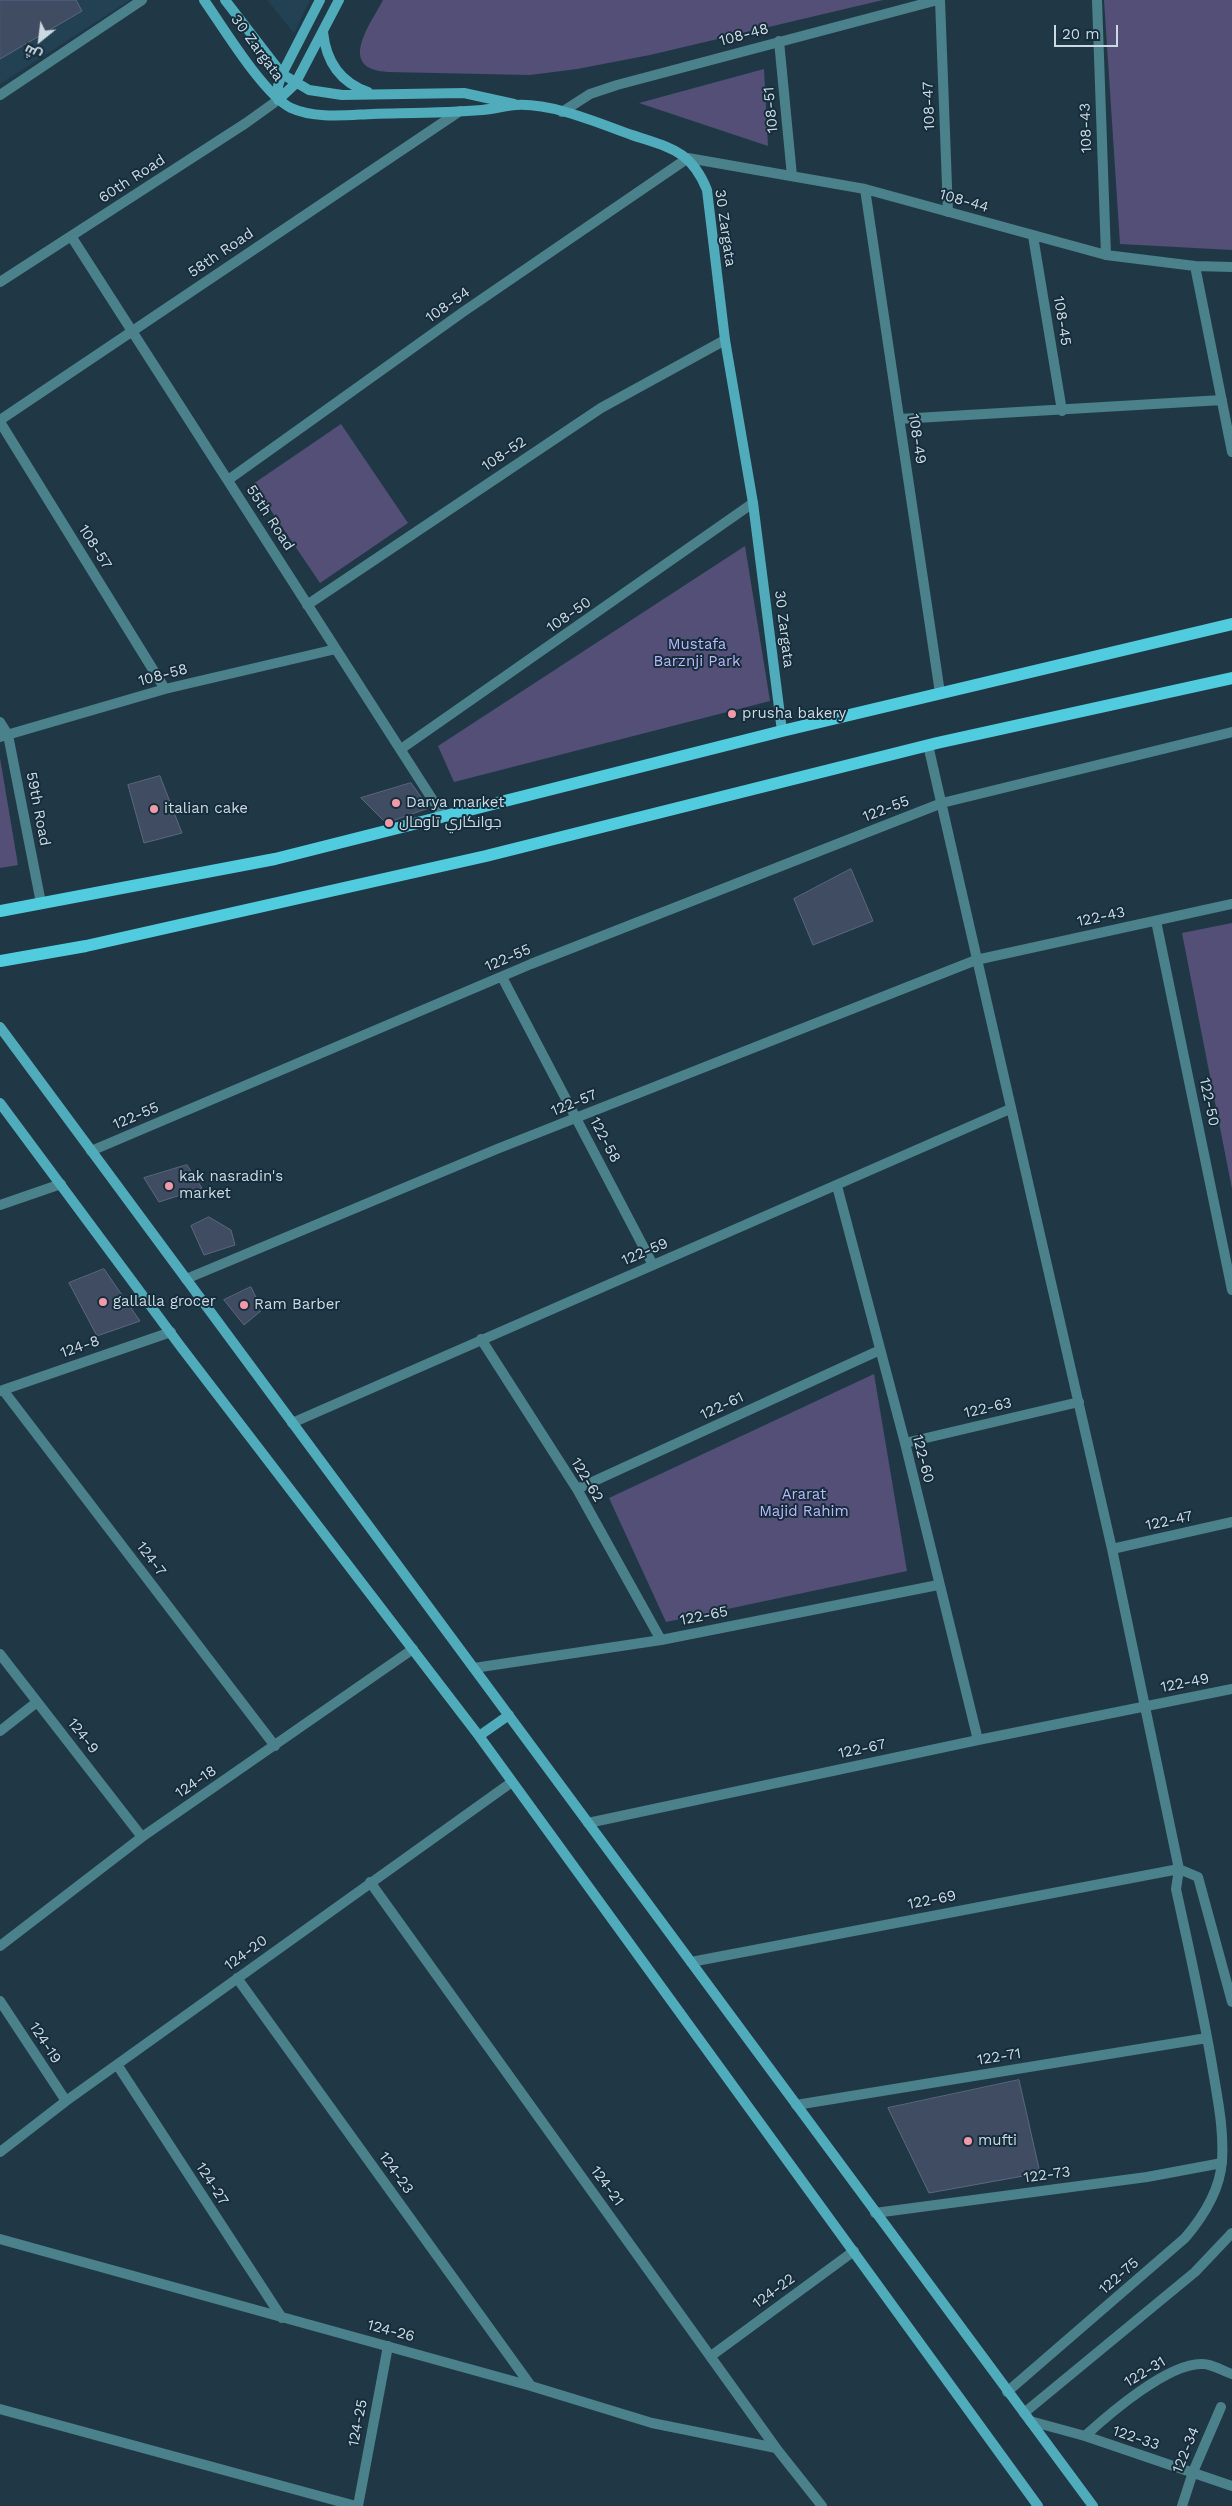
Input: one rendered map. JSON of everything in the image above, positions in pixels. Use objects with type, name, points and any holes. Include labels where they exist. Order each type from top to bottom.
[{"type":"main road","name":"30 Zargata","points":[[204,0],[270,92],[278,100],[293,109],[312,114],[460,111],[517,105],[562,112],[668,148],[688,158],[699,171],[707,190],[724,340],[753,503],[782,731]]},
{"type":"main road","points":[[225,0],[282,74],[296,84],[323,94],[464,93],[517,105]]},
{"type":"main road","points":[[278,100],[278,86],[282,74],[320,0]]},
{"type":"main road","points":[[278,100],[296,84],[339,0]]},
{"type":"main road","points":[[323,31],[325,48],[336,71],[355,88],[371,94]]},
{"type":"main road","points":[[0,910],[275,859],[782,731],[1232,624]]},
{"type":"main road","points":[[0,961],[86,946],[476,858],[928,745],[1232,678]]},
{"type":"main road","points":[[0,1027],[1092,2506]]},
{"type":"main road","points":[[0,1103],[171,1332],[479,1736],[1038,2506]]},
{"type":"main road","points":[[479,1736],[509,1716]]},
{"type":"street","points":[[0,95],[142,0]]},
{"type":"street","name":"108-48","points":[[562,112],[590,94],[617,85],[939,0]]},
{"type":"street","name":"108-47","points":[[939,0],[948,212]]},
{"type":"street","name":"108-43","points":[[1097,0],[1106,255]]},
{"type":"street","name":"108-51","points":[[779,41],[792,176]]},
{"type":"street","name":"60th Road","points":[[0,282],[246,123],[278,100]]},
{"type":"street","name":"58th Road","points":[[0,421],[460,111]]},
{"type":"street","name":"108-44","points":[[688,158],[865,189],[1106,255],[1195,266],[1232,267]]},
{"type":"street","name":"108-54","points":[[228,480],[463,312],[688,158]]},
{"type":"street","name":"108-49","points":[[865,189],[940,693]]},
{"type":"street","name":"55th Road","points":[[70,236],[443,816]]},
{"type":"street","name":"108-45","points":[[1033,236],[1062,410]]},
{"type":"street","points":[[1195,266],[1232,452]]},
{"type":"street","name":"108-52","points":[[307,604],[601,408],[724,340]]},
{"type":"street","points":[[899,419],[1222,400]]},
{"type":"street","name":"108-57","points":[[0,421],[165,689]]},
{"type":"street","name":"108-50","points":[[401,749],[753,503]]},
{"type":"street","name":"108-58","points":[[4,736],[165,689],[336,649]]},
{"type":"street","name":"59th Road","points":[[0,722],[41,903]]},
{"type":"street","name":"122-55","points":[[91,1151],[502,976],[942,803],[1232,732]]},
{"type":"street","name":"122-75","points":[[928,745],[1112,1549],[1143,1707],[1179,1868],[1176,1889],[1207,2038],[1222,2124],[1222,2162],[1215,2192],[1201,2219],[1185,2238],[1007,2392]]},
{"type":"street","name":"122-43","points":[[976,960],[1232,904]]},
{"type":"street","name":"122-50","points":[[1156,921],[1232,1290]]},
{"type":"street","name":"122-57","points":[[186,1279],[576,1118],[976,960]]},
{"type":"street","name":"122-58","points":[[502,976],[653,1265]]},
{"type":"street","name":"122-59","points":[[292,1423],[1010,1109]]},
{"type":"street","points":[[0,1205],[61,1184]]},
{"type":"street","name":"122-60","points":[[837,1186],[905,1443],[938,1585],[978,1740]]},
{"type":"street","name":"124-8","points":[[1,1391],[171,1332]]},
{"type":"street","name":"122-62","points":[[481,1339],[576,1489],[661,1640]]},
{"type":"street","name":"122-61","points":[[576,1489],[880,1350]]},
{"type":"street","name":"124-7","points":[[1,1391],[275,1746]]},
{"type":"street","name":"122-63","points":[[905,1443],[1079,1402]]},
{"type":"street","name":"122-47","points":[[1112,1549],[1232,1522]]},
{"type":"street","name":"122-65","points":[[474,1668],[661,1640],[938,1585]]},
{"type":"street","name":"124-18","points":[[0,1946],[142,1837],[413,1649]]},
{"type":"street","name":"124-9","points":[[0,1654],[142,1837]]},
{"type":"street","name":"122-49","points":[[1143,1707],[1232,1689]]},
{"type":"street","points":[[0,1731],[37,1702]]},
{"type":"street","name":"122-67","points":[[588,1823],[1143,1707]]},
{"type":"street","name":"124-20","points":[[0,2152],[66,2101],[118,2066],[370,1882],[512,1782]]},
{"type":"street","points":[[1179,1868],[1198,1877],[1232,2002]]},
{"type":"street","name":"122-69","points":[[691,1962],[1179,1868]]},
{"type":"street","name":"124-21","points":[[370,1882],[776,2448],[822,2506]]},
{"type":"street","name":"124-23","points":[[237,1978],[531,2386]]},
{"type":"street","name":"124-19","points":[[0,2001],[66,2101]]},
{"type":"street","name":"122-71","points":[[796,2105],[1207,2038]]},
{"type":"street","name":"124-27","points":[[118,2066],[282,2318]]},
{"type":"street","name":"122-73","points":[[875,2213],[1147,2177],[1222,2162]]},
{"type":"street","points":[[1027,2417],[1195,2272],[1232,2233]]},
{"type":"street","name":"124-26","points":[[0,2239],[531,2386],[652,2423],[776,2448]]},
{"type":"street","name":"124-22","points":[[711,2356],[854,2251]]},
{"type":"street","name":"124-25","points":[[357,2506],[388,2346]]},
{"type":"street","name":"122-31","points":[[1085,2436],[1119,2405],[1183,2367],[1203,2363],[1232,2374]]},
{"type":"street","name":"122-34","points":[[1182,2506],[1193,2472],[1221,2407]]},
{"type":"street","points":[[0,2410],[357,2506]]},
{"type":"street","name":"122-33","points":[[1027,2417],[1232,2486]]},
{"type":"shaded area","points":[[0,0],[130,0],[0,84]]},
{"type":"shaded area","points":[[267,0],[310,0],[294,33]]},
{"type":"green space","points":[[383,0],[883,0],[650,55],[577,69],[530,75],[388,72],[372,69],[363,63],[360,54],[361,44]]},
{"type":"green space","points":[[1104,0],[1232,0],[1232,250],[1120,244]]},
{"type":"green space","points":[[764,69],[768,146],[639,103]]},
{"type":"green space","points":[[341,424],[408,523],[320,583],[253,484]]},
{"type":"green space","name":"Mustafa Barznji Park","points":[[745,546],[770,701],[454,782],[438,746]]},
{"type":"green space","points":[[0,758],[18,865],[0,868]]},
{"type":"green space","points":[[1232,923],[1232,1189],[1182,933]]},
{"type":"green space","name":"Ararat Majid Rahim","points":[[874,1374],[907,1571],[666,1622],[609,1498]]},
{"type":"building","points":[[0,0],[76,0],[82,11],[0,59]]},
{"type":"building","name":"italian cake","points":[[160,776],[182,833],[144,843],[128,785]]},
{"type":"building","name":"Darya market","points":[[411,783],[429,808],[386,823],[361,798]]},
{"type":"building","points":[[851,869],[873,921],[813,945],[794,899]]},
{"type":"building","points":[[187,1165],[202,1188],[159,1202],[144,1178]]},
{"type":"building","points":[[209,1217],[231,1230],[235,1245],[204,1255],[191,1226]]},
{"type":"building","name":"gallalla grocer","points":[[104,1269],[140,1321],[97,1336],[69,1283]]},
{"type":"building","name":"Ram Barber","points":[[251,1287],[262,1310],[244,1325],[224,1300]]},
{"type":"building","name":"mufti","points":[[1019,2080],[1040,2173],[929,2193],[888,2108]]},
{"type":"place","name":"prusha bakery","points":[[732,714]]},
{"type":"place","name":"Darya market","points":[[396,803]]},
{"type":"place","name":"italian cake","points":[[154,809]]},
{"type":"place","name":"جوانكاري تاومال","points":[[389,823]]},
{"type":"place","name":"kak nasradin's market","points":[[169,1186]]},
{"type":"place","name":"gallalla grocer","points":[[103,1302]]},
{"type":"place","name":"Ram Barber","points":[[244,1305]]},
{"type":"place","name":"mufti","points":[[968,2141]]}]
